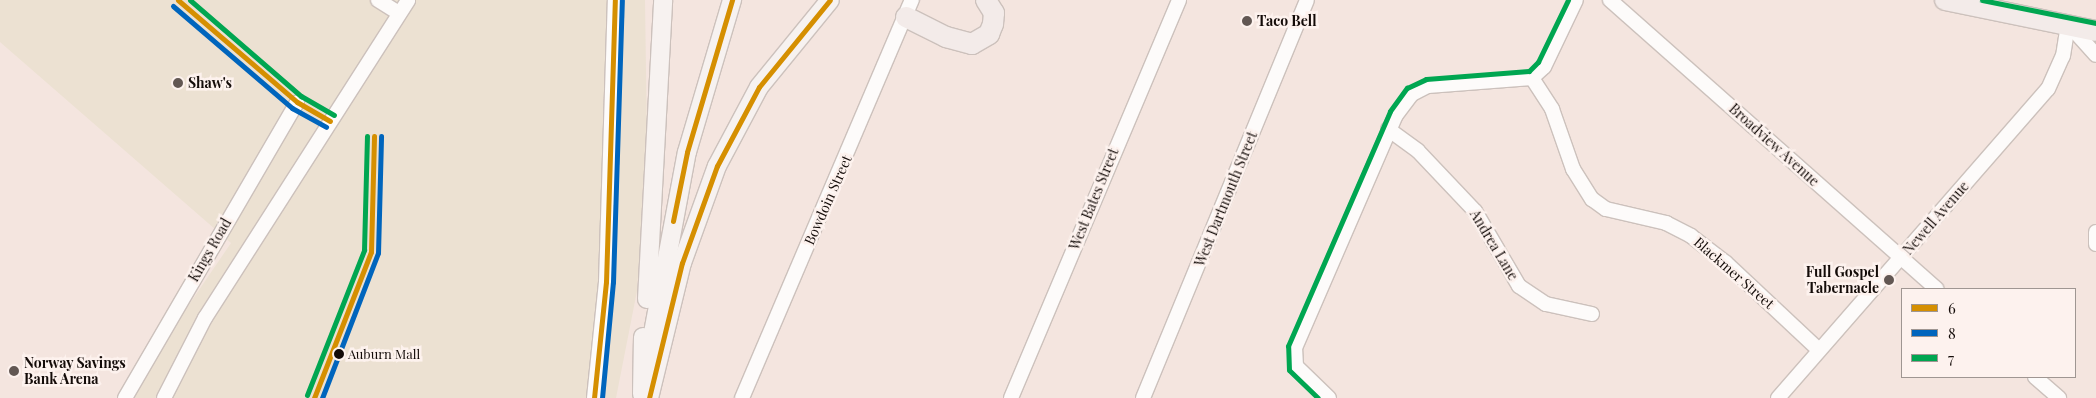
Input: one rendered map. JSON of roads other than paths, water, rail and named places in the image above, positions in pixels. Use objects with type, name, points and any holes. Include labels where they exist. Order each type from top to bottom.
[{"type":"highway","points":[[909,8],[946,37],[972,44],[989,34],[993,24],[994,13],[986,0]]},
{"type":"highway","points":[[1945,0],[2096,31]]},
{"type":"main road","points":[[643,398],[663,0]]},
{"type":"main road","points":[[643,398],[658,296],[687,152],[732,0]]},
{"type":"main road","points":[[649,398],[682,263],[717,166],[759,87],[830,0]]},
{"type":"street","points":[[378,0],[399,13]]},
{"type":"street","points":[[164,398],[205,318],[408,0]]},
{"type":"street","points":[[594,398],[606,282],[615,0]]},
{"type":"street","name":"West Bates Street","points":[[1010,398],[1180,0]]},
{"type":"street","name":"West Dartmouth Street","points":[[1143,398],[1307,0]]},
{"type":"street","points":[[1330,398],[1295,362],[1298,340],[1388,129],[1404,102],[1419,89],[1445,83],[1514,82],[1532,78],[1544,67],[1576,0]]},
{"type":"street","name":"Broadview Avenue","points":[[1610,0],[1936,288]]},
{"type":"street","name":"Bowdoin Street","points":[[742,398],[909,8]]},
{"type":"street","points":[[2068,25],[2096,55]]},
{"type":"street","name":"Newell Avenue","points":[[1778,398],[2048,89],[2063,56],[2068,25]]},
{"type":"street","name":"Blackmer Street","points":[[1532,78],[1552,110],[1573,169],[1592,199],[1606,209],[1660,221],[1691,236],[1726,263],[1819,350]]},
{"type":"street","name":"Kings Road","points":[[125,398],[297,102]]},
{"type":"street","name":"Andrea Lane","points":[[1388,129],[1418,151],[1475,211],[1519,286],[1546,304],[1592,314]]},
{"type":"street","points":[[2096,232],[2096,244]]},
{"type":"street","points":[[2036,378],[2059,398]]},
{"type":"place","name":"Taco Bell","points":[[1247,21]]},
{"type":"place","name":"Shaw's","points":[[178,83]]},
{"type":"place","name":"Full Gospel Tabernacle","points":[[1889,280]]},
{"type":"place","name":"Auburn Mall","points":[[339,354]]},
{"type":"place","name":"Norway Savings Bank Arena","points":[[14,371]]}]
